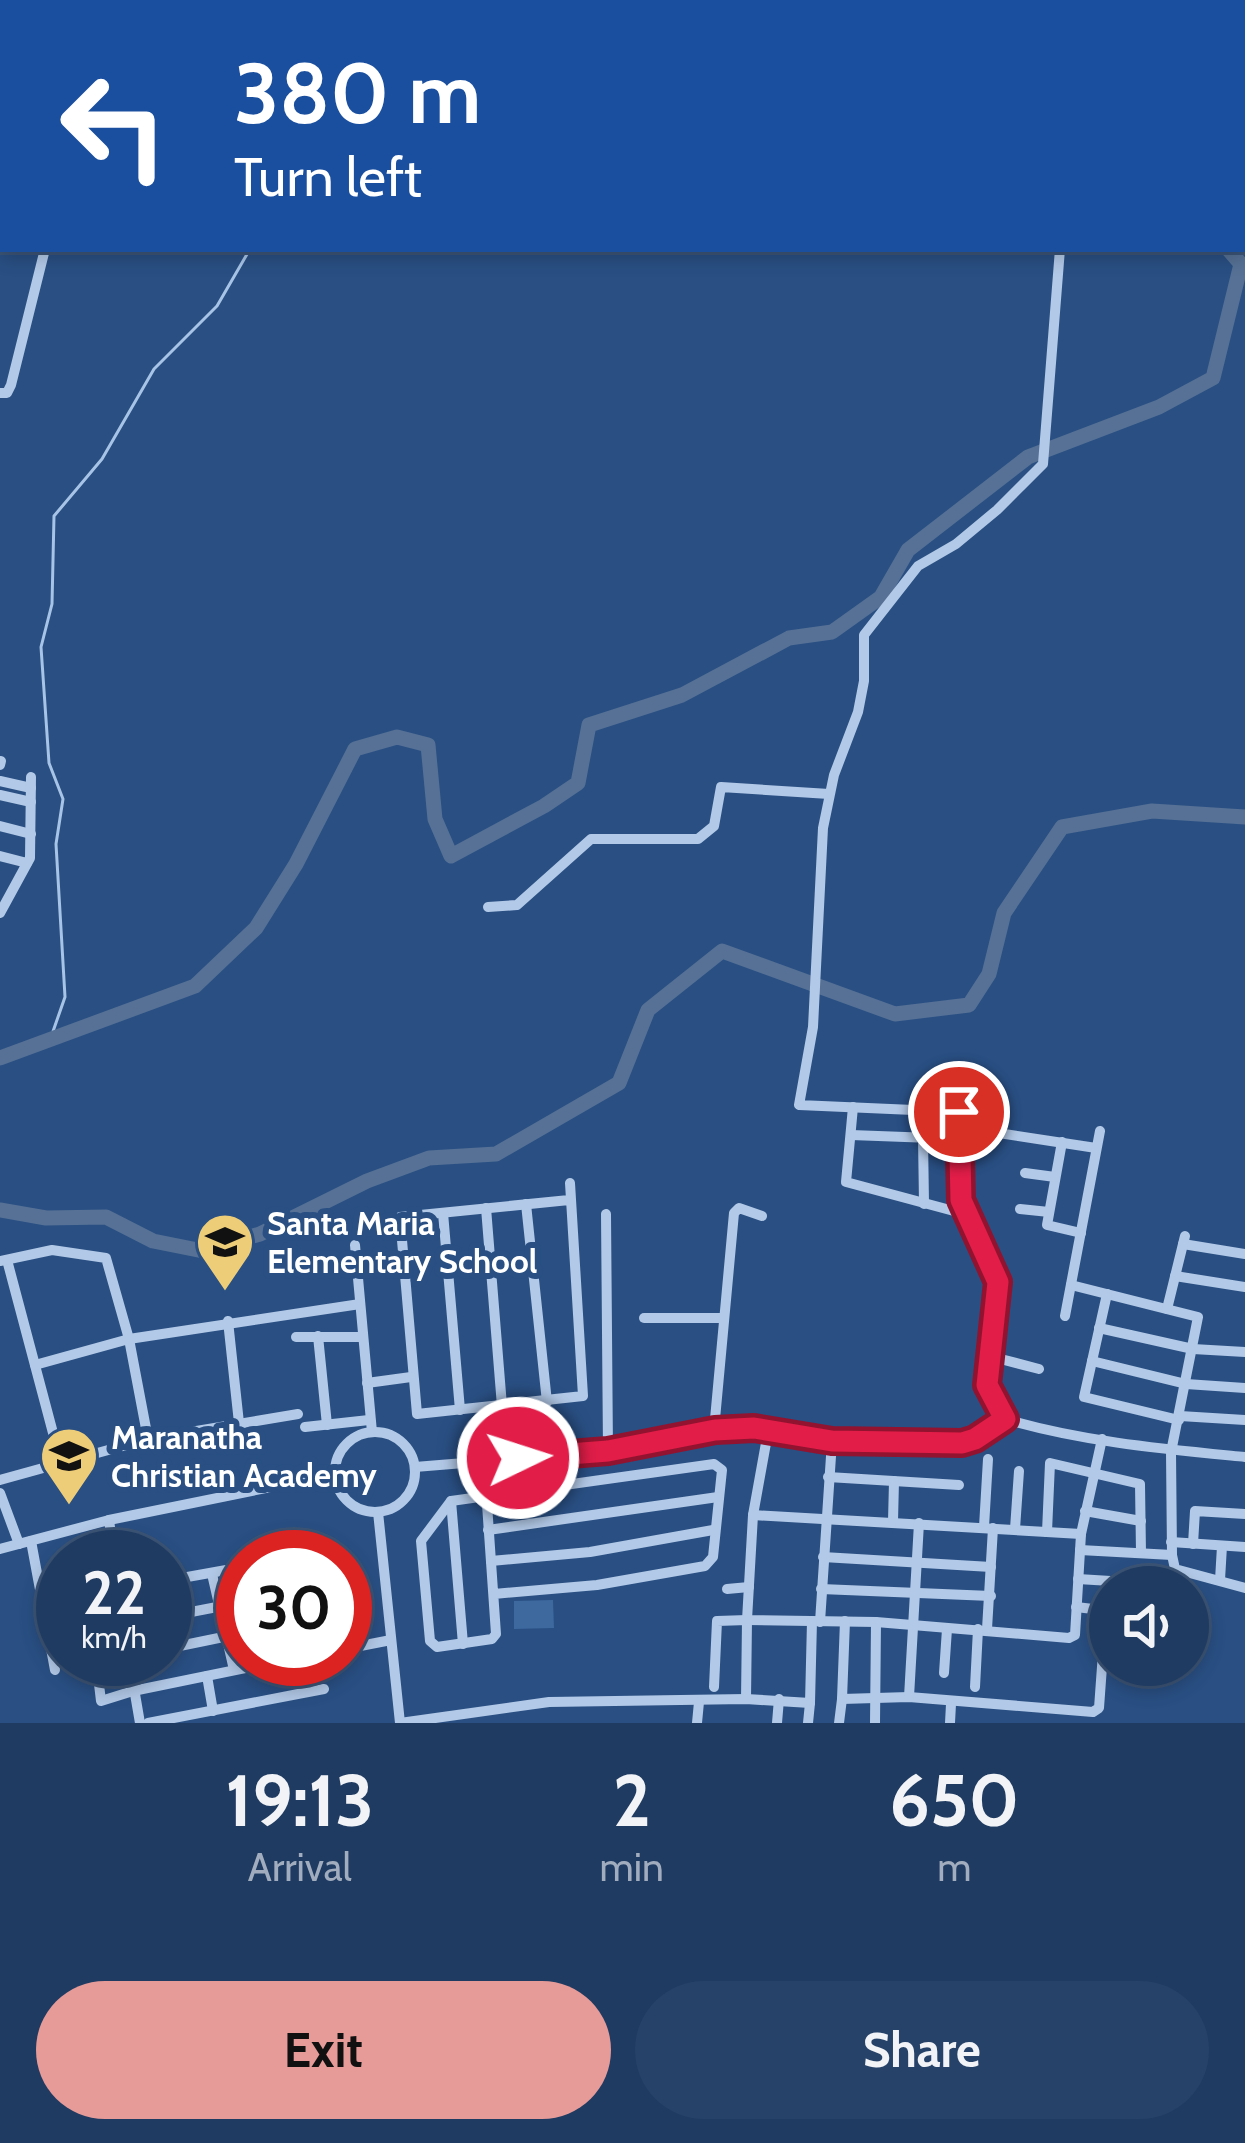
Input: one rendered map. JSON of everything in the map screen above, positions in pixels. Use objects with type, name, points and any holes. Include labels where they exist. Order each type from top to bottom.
[{"type":"street","points":[[0,394],[7,393],[10,385],[44,252]]},
{"type":"street","points":[[1060,252],[1044,457],[1035,476],[956,544],[918,566],[864,634],[864,681],[858,712],[823,828],[816,993],[800,1105],[959,1112],[961,1200],[998,1282],[987,1385],[1005,1419],[1047,1432],[1171,1452],[1245,1456]]},
{"type":"street","points":[[0,914],[7,887],[27,863],[31,834],[31,782],[4,782],[5,764]]},
{"type":"street","points":[[488,907],[518,905],[591,839],[698,839],[714,826],[721,787],[830,794]]},
{"type":"street","points":[[0,795],[32,802]]},
{"type":"street","points":[[0,826],[31,834]]},
{"type":"street","points":[[0,856],[27,863]]},
{"type":"street","points":[[853,1107],[846,1182],[965,1214]]},
{"type":"street","points":[[1065,1316],[1100,1131]]},
{"type":"street","points":[[851,1135],[923,1138],[959,1132],[1096,1148]]},
{"type":"street","points":[[923,1138],[924,1204]]},
{"type":"street","points":[[1061,1142],[1047,1226],[1081,1233]]},
{"type":"street","points":[[1025,1172],[1055,1177]]},
{"type":"street","points":[[569,1200],[400,1217],[417,1414],[584,1396],[570,1184]]},
{"type":"street","points":[[526,1204],[547,1402]]},
{"type":"street","points":[[486,1208],[502,1406]]},
{"type":"street","points":[[715,1430],[734,1213],[739,1208],[762,1216]]},
{"type":"street","points":[[1021,1209],[1049,1212]]},
{"type":"street","points":[[442,1213],[460,1410]]},
{"type":"street","points":[[606,1214],[608,1451]]},
{"type":"street","points":[[1167,1310],[1184,1240],[1245,1254]]},
{"type":"street","points":[[356,1245],[370,1426]]},
{"type":"street","points":[[61,1462],[3,1260],[52,1250],[106,1258],[130,1339],[148,1439]]},
{"type":"street","points":[[1175,1276],[1245,1286]]},
{"type":"street","points":[[1071,1285],[1198,1318],[1171,1452],[1174,1569],[1245,1588]]},
{"type":"street","points":[[1107,1294],[1084,1397],[1179,1418],[1245,1420]]},
{"type":"street","points":[[35,1365],[130,1339],[360,1304]]},
{"type":"street","points":[[644,1318],[722,1318]]},
{"type":"street","points":[[228,1322],[239,1423]]},
{"type":"street","points":[[1099,1328],[1192,1348],[1245,1352]]},
{"type":"street","points":[[318,1336],[327,1425]]},
{"type":"street","points":[[296,1337],[363,1337]]},
{"type":"street","points":[[989,1356],[1039,1369]]},
{"type":"street","points":[[1092,1361],[1186,1384],[1245,1388]]},
{"type":"street","points":[[367,1384],[411,1378]]},
{"type":"street","points":[[0,1480],[148,1439],[298,1414]]},
{"type":"street","points":[[415,1467],[608,1451],[715,1430],[754,1428],[832,1441],[962,1443],[1005,1419]]},
{"type":"street","points":[[305,1427],[370,1426],[400,1441],[415,1467],[408,1493],[400,1503],[378,1512],[344,1498],[335,1474],[343,1449],[370,1426]]},
{"type":"street","points":[[746,1699],[753,1515],[768,1432]]},
{"type":"street","points":[[1075,1635],[1081,1534],[1102,1439]]},
{"type":"street","points":[[808,1723],[832,1441]]},
{"type":"street","points":[[975,1687],[991,1596],[988,1460]]},
{"type":"street","points":[[1033,1460],[1140,1484],[1141,1553]]},
{"type":"street","points":[[484,1461],[484,1494],[494,1594],[494,1637],[436,1647],[430,1640],[421,1541],[451,1501],[484,1494],[597,1483],[714,1464],[722,1470],[712,1557],[705,1566],[597,1585],[494,1594]]},
{"type":"street","points":[[1047,1532],[1050,1463]]},
{"type":"street","points":[[1015,1529],[1019,1471]]},
{"type":"street","points":[[0,1549],[109,1520],[335,1474]]},
{"type":"street","points":[[828,1477],[959,1485]]},
{"type":"street","points":[[893,1521],[894,1481]]},
{"type":"street","points":[[0,1493],[25,1543],[36,1590]]},
{"type":"street","points":[[488,1530],[718,1497]]},
{"type":"street","points":[[451,1501],[463,1644]]},
{"type":"street","points":[[1085,1511],[1141,1521]]},
{"type":"street","points":[[1193,1544],[1195,1511],[1245,1514]]},
{"type":"street","points":[[378,1512],[400,1723],[549,1702],[746,1699],[810,1703]]},
{"type":"street","points":[[753,1515],[1081,1534]]},
{"type":"street","points":[[109,1520],[110,1530]]},
{"type":"street","points":[[909,1697],[919,1523]]},
{"type":"street","points":[[491,1561],[590,1552],[713,1530]]},
{"type":"street","points":[[1080,1550],[1141,1553],[1193,1544],[1245,1547]]},
{"type":"street","points":[[1220,1580],[1222,1546]]},
{"type":"street","points":[[823,1557],[991,1567]]},
{"type":"street","points":[[192,1577],[216,1573]]},
{"type":"street","points":[[212,1574],[216,1593]]},
{"type":"street","points":[[1078,1579],[1089,1580]]},
{"type":"street","points":[[727,1589],[749,1588]]},
{"type":"street","points":[[821,1589],[991,1596]]},
{"type":"street","points":[[1076,1607],[1089,1609]]},
{"type":"street","points":[[839,1723],[845,1621]]},
{"type":"street","points":[[715,1687],[717,1622],[876,1622],[1089,1637]]},
{"type":"street","points":[[875,1723],[876,1622]]},
{"type":"street","points":[[944,1672],[947,1629]]},
{"type":"street","points":[[372,1643],[391,1640]]},
{"type":"street","points":[[99,1686],[100,1701],[216,1674]]},
{"type":"street","points":[[207,1676],[213,1711]]},
{"type":"street","points":[[132,1686],[144,1723],[324,1689]]},
{"type":"street","points":[[842,1699],[909,1697],[1015,1713],[1096,1711],[1100,1686]]},
{"type":"street","points":[[777,1723],[779,1700]]},
{"type":"street","points":[[698,1723],[699,1702]]},
{"type":"street","points":[[950,1723],[951,1703]]},
{"type":"shaded area","points":[[553,1600],[554,1628],[514,1629],[514,1601]]},
{"type":"waterway","points":[[50,1040],[65,997],[56,844],[63,799],[49,763],[41,647],[52,604],[54,516],[102,459],[154,369],[217,306],[248,252]]},
{"type":"waterway","points":[[0,1058],[195,986],[256,928],[296,864],[355,749],[397,737],[428,745],[435,819],[451,856],[578,783],[589,725],[682,695],[789,638],[832,632],[881,597],[908,550],[1028,457],[1159,407],[1213,378],[1241,264],[1231,252]]},
{"type":"waterway","points":[[0,1210],[46,1218],[106,1217],[153,1241],[203,1251],[260,1234],[367,1181],[429,1158],[496,1154],[619,1083],[648,1010],[722,951],[895,1014],[969,1005],[989,974],[1004,913],[1062,827],[1152,811],[1245,817]]},
{"type":"place","name":"Santa Maria Elementary School","points":[[225,1293]]},
{"type":"place","name":"Maranatha Christian Academy","points":[[69,1507]]},
{"type":"route","points":[[518,1458],[608,1451],[715,1430],[754,1428],[832,1441],[962,1443],[992,1430],[1005,1419],[987,1385],[998,1282],[961,1200],[959,1112]]}]
